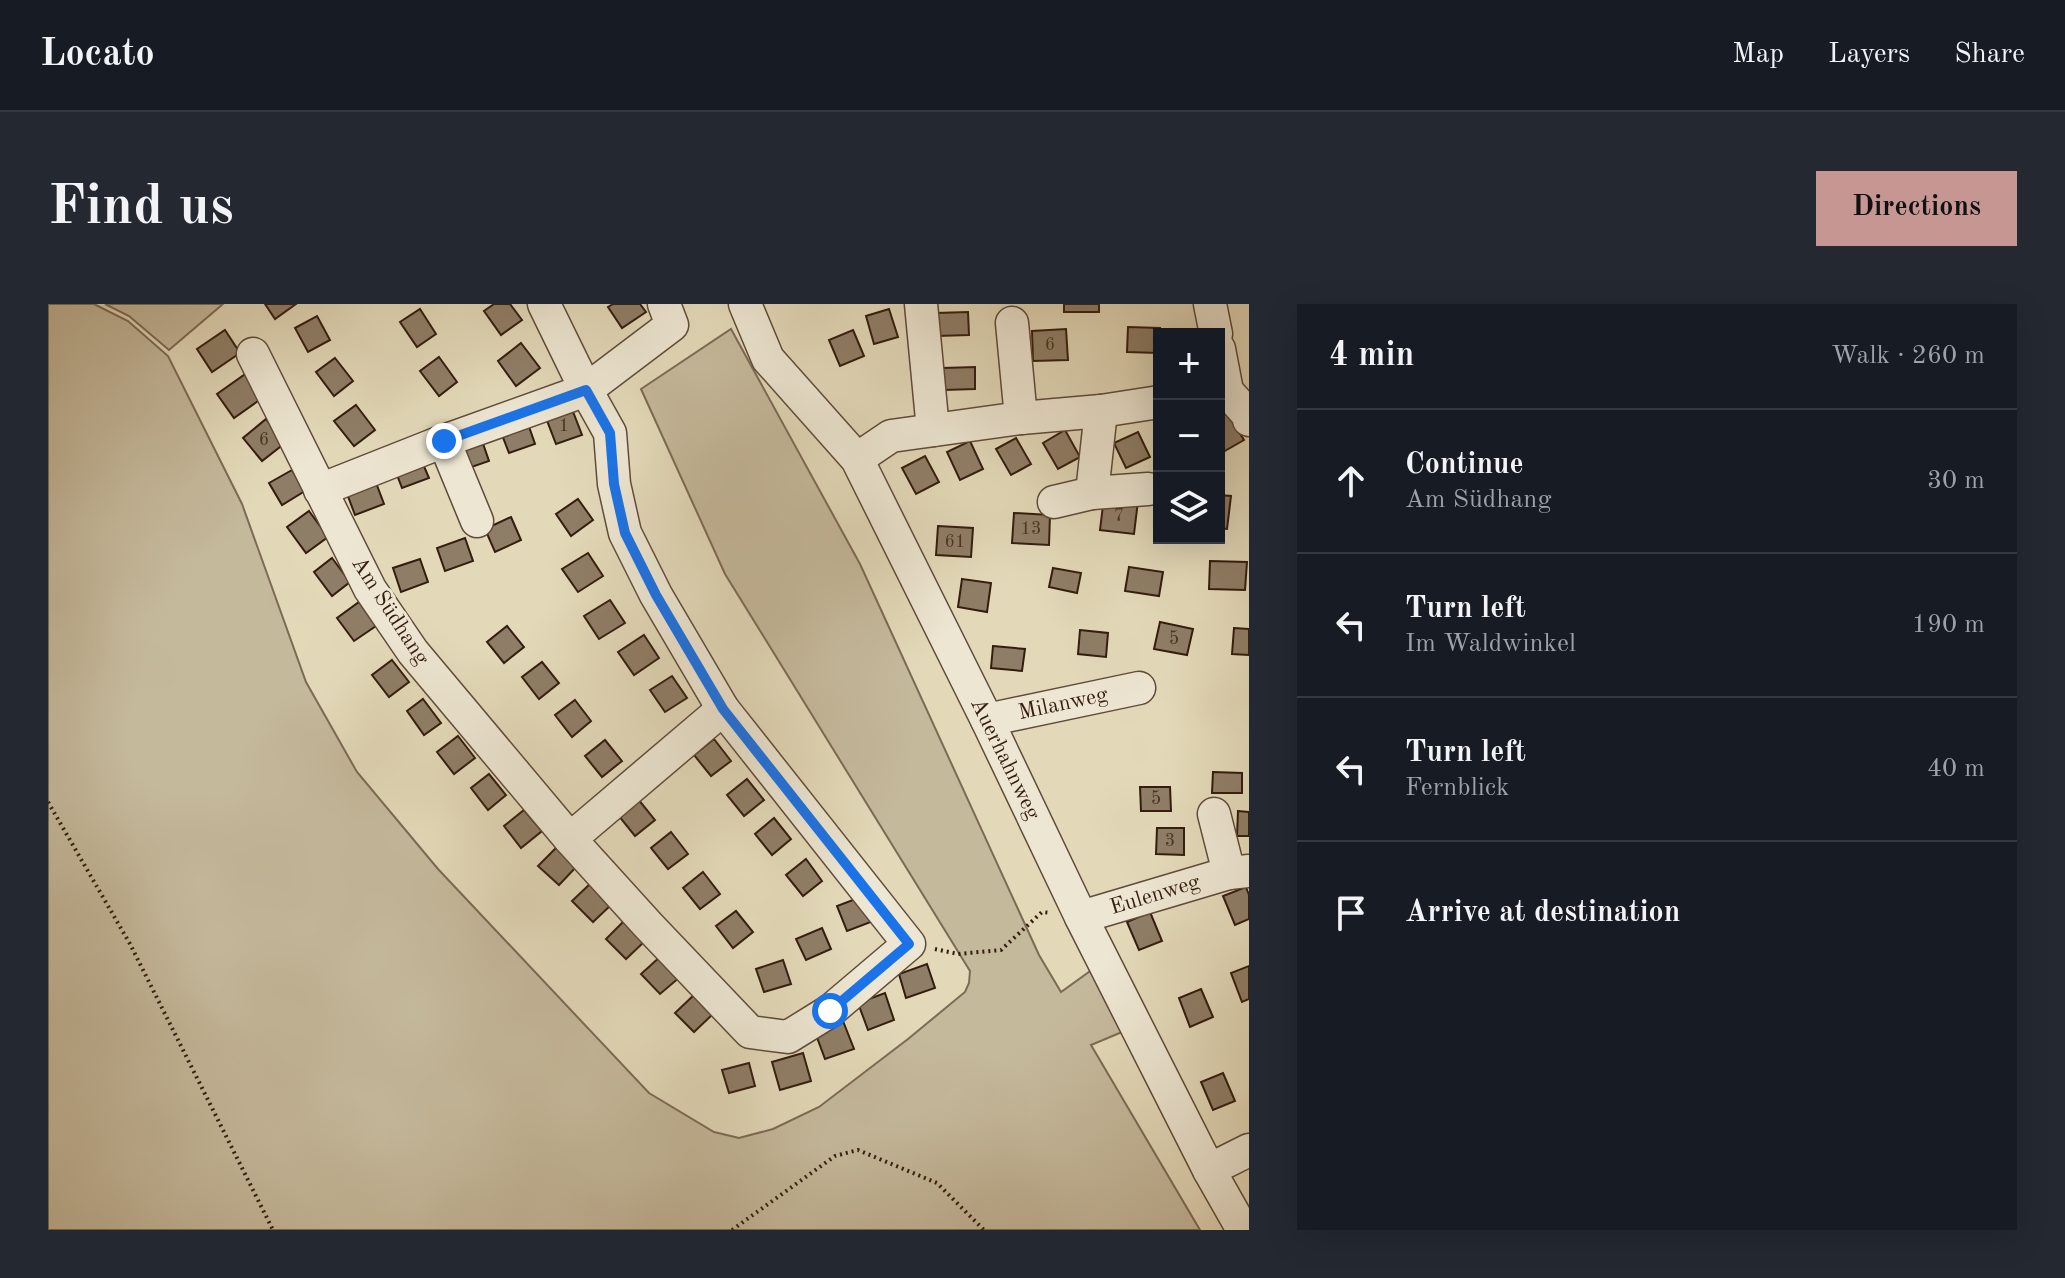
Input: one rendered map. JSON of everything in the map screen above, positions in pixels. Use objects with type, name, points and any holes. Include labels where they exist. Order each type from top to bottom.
[{"type":"street","points":[[544,304],[610,433],[614,484],[625,533],[656,595],[723,709],[909,944]]},
{"type":"street","points":[[320,490],[586,390],[672,325],[664,304]]},
{"type":"street","name":"Auerhahnweg","points":[[745,304],[768,359],[857,459],[1081,917],[1209,1170],[1243,1230]]},
{"type":"street","points":[[921,304],[933,430]]},
{"type":"street","points":[[1210,304],[1215,328]]},
{"type":"street","points":[[1012,323],[1021,418]]},
{"type":"street","name":"Am Südhang","points":[[253,354],[370,589],[413,652],[570,839],[750,1032],[788,1037],[830,1011],[909,944]]},
{"type":"street","points":[[1225,394],[1248,415],[1249,420]]},
{"type":"street","points":[[857,459],[891,436],[1153,403]]},
{"type":"street","points":[[1092,493],[1101,411]]},
{"type":"street","points":[[444,441],[477,521]]},
{"type":"street","points":[[1054,502],[1092,493],[1148,489]]},
{"type":"street","name":"Milanweg","points":[[987,720],[1139,688]]},
{"type":"street","points":[[570,839],[723,709]]},
{"type":"street","name":"Eulenweg","points":[[1081,917],[1239,872],[1214,814]]},
{"type":"street","points":[[1209,1170],[1249,1150]]},
{"type":"path","points":[[48,802],[130,944],[273,1230]]},
{"type":"path","points":[[909,944],[958,954],[1001,950],[1042,912],[1081,917]]},
{"type":"path","points":[[732,1230],[835,1156],[858,1150],[937,1183],[984,1230]]},
{"type":"shaded area","points":[[48,304],[94,304],[128,321],[168,356],[242,504],[306,682],[357,772],[438,869],[649,1093],[714,1132],[739,1138],[773,1129],[819,1107],[965,992],[970,971],[725,574],[641,389],[731,329],[860,564],[1039,955],[1061,992],[1100,964],[1134,1027],[1091,1045],[1200,1230],[48,1230]]},
{"type":"shaded area","points":[[105,304],[223,304],[169,350],[129,316]]},
{"type":"building","points":[[265,304],[296,304],[275,319]]},
{"type":"building","points":[[494,304],[510,304],[522,320],[501,335],[484,311]]},
{"type":"building","points":[[613,304],[640,304],[646,312],[622,328],[608,307]]},
{"type":"building","points":[[1064,304],[1099,304],[1099,312],[1064,312]]},
{"type":"building","points":[[420,309],[436,334],[417,347],[400,322]]},
{"type":"building","points":[[889,309],[898,337],[874,344],[866,316]]},
{"type":"building","points":[[968,312],[969,335],[937,336],[936,313]]},
{"type":"building","points":[[317,316],[330,340],[308,352],[295,328]]},
{"type":"building","points":[[1128,327],[1160,328],[1153,328],[1153,353],[1127,352]]},
{"type":"building","points":[[1066,329],[1068,360],[1033,361],[1032,331]]},
{"type":"building","points":[[225,330],[240,353],[212,372],[197,349]]},
{"type":"building","points":[[853,330],[864,356],[840,366],[829,340]]},
{"type":"building","points":[[521,343],[540,368],[516,386],[498,361]]},
{"type":"building","points":[[439,357],[457,382],[439,396],[420,371]]},
{"type":"building","points":[[335,358],[353,381],[334,396],[316,372]]},
{"type":"building","points":[[975,367],[975,389],[944,390],[943,368]]},
{"type":"building","points":[[251,370],[268,394],[234,418],[217,394]]},
{"type":"building","points":[[356,405],[375,430],[354,446],[334,421]]},
{"type":"building","points":[[572,409],[582,435],[556,444],[546,418]]},
{"type":"building","points":[[1225,414],[1244,440],[1225,451]]},
{"type":"building","points":[[526,418],[535,444],[509,453],[499,427]]},
{"type":"building","points":[[266,419],[285,443],[262,461],[243,438]]},
{"type":"building","points":[[1065,430],[1080,457],[1058,469],[1043,443]]},
{"type":"building","points":[[1138,432],[1150,457],[1126,468],[1114,443]]},
{"type":"building","points":[[480,435],[489,461],[463,470],[454,444]]},
{"type":"building","points":[[1016,438],[1031,464],[1011,475],[996,449]]},
{"type":"building","points":[[970,441],[983,469],[960,480],[947,452]]},
{"type":"building","points":[[925,456],[939,482],[916,494],[902,468]]},
{"type":"building","points":[[420,457],[429,478],[402,488],[394,467]]},
{"type":"building","points":[[292,470],[305,491],[282,505],[269,483]]},
{"type":"building","points":[[375,480],[384,504],[355,515],[346,491]]},
{"type":"building","points":[[1225,496],[1231,496],[1225,529]]},
{"type":"building","points":[[1104,497],[1138,501],[1134,534],[1100,530]]},
{"type":"building","points":[[578,499],[593,520],[571,536],[556,514]]},
{"type":"building","points":[[309,511],[328,537],[306,553],[287,527]]},
{"type":"building","points":[[1014,513],[1050,515],[1049,545],[1012,543]]},
{"type":"building","points":[[511,517],[521,540],[495,552],[485,529]]},
{"type":"building","points":[[938,526],[973,528],[971,557],[936,555]]},
{"type":"building","points":[[465,538],[473,561],[445,571],[437,548]]},
{"type":"building","points":[[588,553],[603,576],[578,592],[562,569]]},
{"type":"building","points":[[332,558],[350,582],[332,596],[314,572]]},
{"type":"building","points":[[420,559],[428,582],[401,592],[393,568]]},
{"type":"building","points":[[1210,561],[1247,562],[1245,590],[1209,589]]},
{"type":"building","points":[[1129,567],[1163,572],[1159,596],[1125,591]]},
{"type":"building","points":[[1053,568],[1081,573],[1077,593],[1049,587]]},
{"type":"building","points":[[962,579],[991,583],[987,612],[958,607]]},
{"type":"building","points":[[610,600],[625,623],[599,639],[584,616]]},
{"type":"building","points":[[359,602],[376,626],[354,641],[337,618]]},
{"type":"building","points":[[1160,622],[1193,629],[1187,655],[1154,649]]},
{"type":"building","points":[[507,626],[524,647],[504,663],[487,642]]},
{"type":"building","points":[[1234,628],[1249,629],[1249,655],[1232,654]]},
{"type":"building","points":[[1080,630],[1108,633],[1106,657],[1078,654]]},
{"type":"building","points":[[644,635],[659,658],[634,675],[618,652]]},
{"type":"building","points":[[993,646],[1025,649],[1022,671],[991,668]]},
{"type":"building","points":[[392,660],[409,682],[389,697],[372,675]]},
{"type":"building","points":[[542,662],[559,683],[539,699],[522,677]]},
{"type":"building","points":[[672,676],[687,698],[665,712],[650,690]]},
{"type":"building","points":[[423,699],[441,723],[424,735],[407,711]]},
{"type":"building","points":[[575,700],[591,721],[572,737],[555,715]]},
{"type":"building","points":[[458,736],[475,758],[454,774],[437,752]]},
{"type":"building","points":[[714,739],[731,761],[711,776],[694,755]]},
{"type":"building","points":[[605,740],[622,761],[602,777],[585,756]]},
{"type":"building","points":[[1213,772],[1242,773],[1242,793],[1212,793]]},
{"type":"building","points":[[489,774],[506,795],[488,810],[471,788]]},
{"type":"building","points":[[747,779],[764,800],[744,816],[727,795]]},
{"type":"building","points":[[1140,787],[1170,787],[1171,811],[1141,811]]},
{"type":"building","points":[[638,799],[655,820],[635,836],[618,815]]},
{"type":"building","points":[[524,810],[542,831],[521,848],[504,826]]},
{"type":"building","points":[[1238,811],[1249,812],[1249,836],[1237,836]]},
{"type":"building","points":[[774,818],[791,839],[772,855],[755,834]]},
{"type":"building","points":[[1157,828],[1184,828],[1184,855],[1156,854]]},
{"type":"building","points":[[671,832],[688,854],[668,869],[651,848]]},
{"type":"building","points":[[557,847],[577,866],[559,885],[538,866]]},
{"type":"building","points":[[806,859],[822,881],[803,896],[786,875]]},
{"type":"building","points":[[703,872],[720,894],[700,909],[683,888]]},
{"type":"building","points":[[592,882],[612,904],[593,922],[572,901]]},
{"type":"building","points":[[1246,887],[1249,919],[1235,925],[1223,896]]},
{"type":"building","points":[[866,895],[876,920],[847,931],[837,906]]},
{"type":"building","points":[[736,911],[753,932],[733,948],[716,926]]},
{"type":"building","points":[[1150,912],[1162,941],[1139,950],[1127,922]]},
{"type":"building","points":[[625,920],[645,941],[626,959],[606,939]]},
{"type":"building","points":[[822,928],[831,949],[806,960],[796,939]]},
{"type":"building","points":[[661,956],[680,977],[660,994],[641,974]]},
{"type":"building","points":[[783,960],[791,984],[764,992],[756,969]]},
{"type":"building","points":[[927,964],[935,988],[906,998],[899,974]]},
{"type":"building","points":[[1249,966],[1249,999],[1242,1002],[1231,973]]},
{"type":"building","points":[[1201,989],[1213,1017],[1190,1027],[1179,998]]},
{"type":"building","points":[[885,993],[894,1020],[868,1030],[858,1003]]},
{"type":"building","points":[[695,994],[714,1013],[694,1032],[675,1013]]},
{"type":"building","points":[[843,1021],[854,1049],[825,1059],[815,1032]]},
{"type":"building","points":[[803,1053],[811,1081],[780,1090],[772,1062]]},
{"type":"building","points":[[749,1063],[755,1086],[729,1093],[722,1070]]},
{"type":"building","points":[[1223,1073],[1235,1101],[1213,1110],[1201,1082]]},
{"type":"route","points":[[444,441],[586,390],[610,433],[614,484],[625,533],[656,595],[723,709],[909,944],[830,1011]]}]
